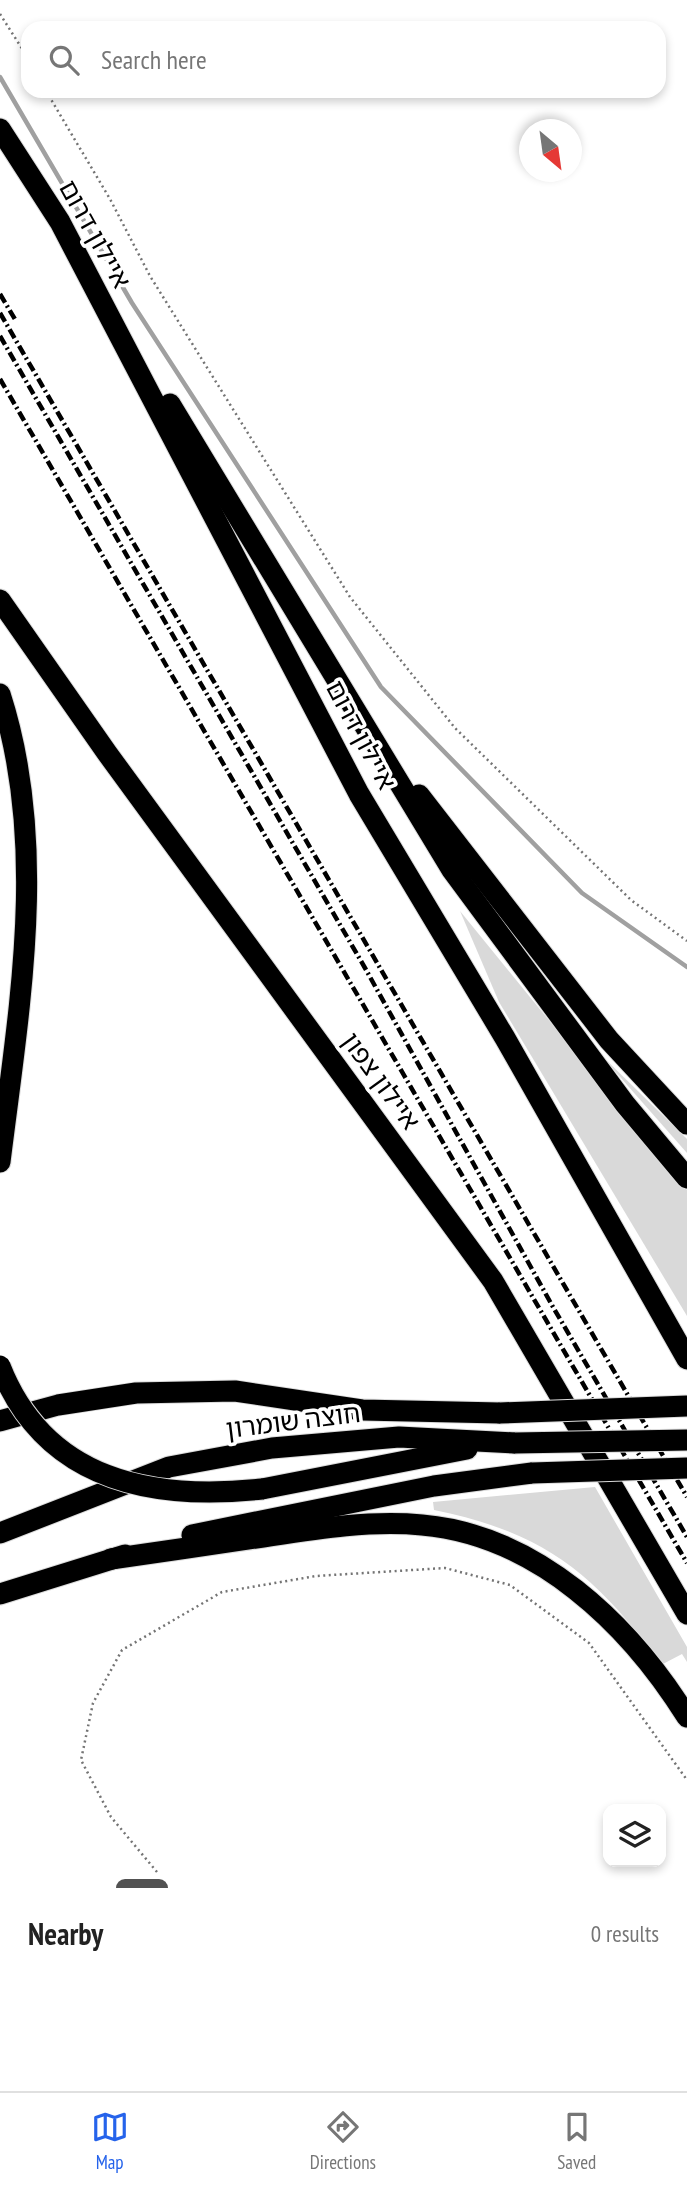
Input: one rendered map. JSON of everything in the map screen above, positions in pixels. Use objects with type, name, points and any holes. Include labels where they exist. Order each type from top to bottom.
[{"type":"highway","name":"איילון דרום","points":[[0,129],[60,222],[359,794],[505,1038],[687,1359]]},
{"type":"highway","points":[[60,222],[452,870],[625,1104],[687,1178]]},
{"type":"highway","name":"איילון צפון","points":[[0,600],[107,753],[493,1281],[687,1614]]},
{"type":"highway","points":[[0,694],[19,766],[25,818],[26,870],[22,988],[0,1162]]},
{"type":"highway","points":[[361,721],[546,955],[609,1040],[687,1125]]},
{"type":"highway","points":[[0,1366],[9,1389],[33,1424],[70,1456],[112,1480],[164,1492],[212,1494],[262,1489],[349,1470],[511,1443]]},
{"type":"highway","points":[[0,1421],[58,1405],[136,1393],[235,1391],[362,1410],[500,1413],[687,1406]]},
{"type":"highway","name":"חוצה שומרון","points":[[0,1533],[169,1467],[272,1448],[399,1437],[511,1443],[687,1440]]},
{"type":"highway","points":[[0,1594],[177,1538],[474,1478],[532,1473],[687,1468]]},
{"type":"highway","points":[[111,1559],[366,1524],[423,1525],[466,1534],[508,1548],[534,1561],[576,1590],[604,1614],[628,1641],[687,1717]]},
{"type":"street","points":[[125,1888],[161,1883]]},
{"type":"path","points":[[0,15],[21,47]]},
{"type":"path","points":[[50,98],[110,199],[150,276],[350,597],[456,728],[632,900],[687,941]]},
{"type":"path","points":[[161,1883],[111,1817],[81,1760],[93,1703],[122,1650],[222,1592],[316,1576],[445,1568],[510,1585],[589,1643],[687,1780]]},
{"type":"shaded area","points":[[460,911],[687,1190],[687,1316],[499,1002]]},
{"type":"shaded area","points":[[598,1052],[687,1139],[687,1153]]},
{"type":"shaded area","points":[[595,1487],[687,1647],[687,1662],[682,1654],[661,1665],[614,1606],[565,1562],[507,1531],[473,1519],[434,1510],[433,1502]]},
{"type":"waterway","points":[[0,77],[132,303],[381,687],[582,893],[687,967]]},
{"type":"railway","points":[[0,294],[16,321]]},
{"type":"railway","points":[[0,313],[687,1497]]},
{"type":"railway","points":[[0,336],[365,968],[553,1307],[687,1537]]},
{"type":"railway","points":[[0,379],[687,1563]]}]
